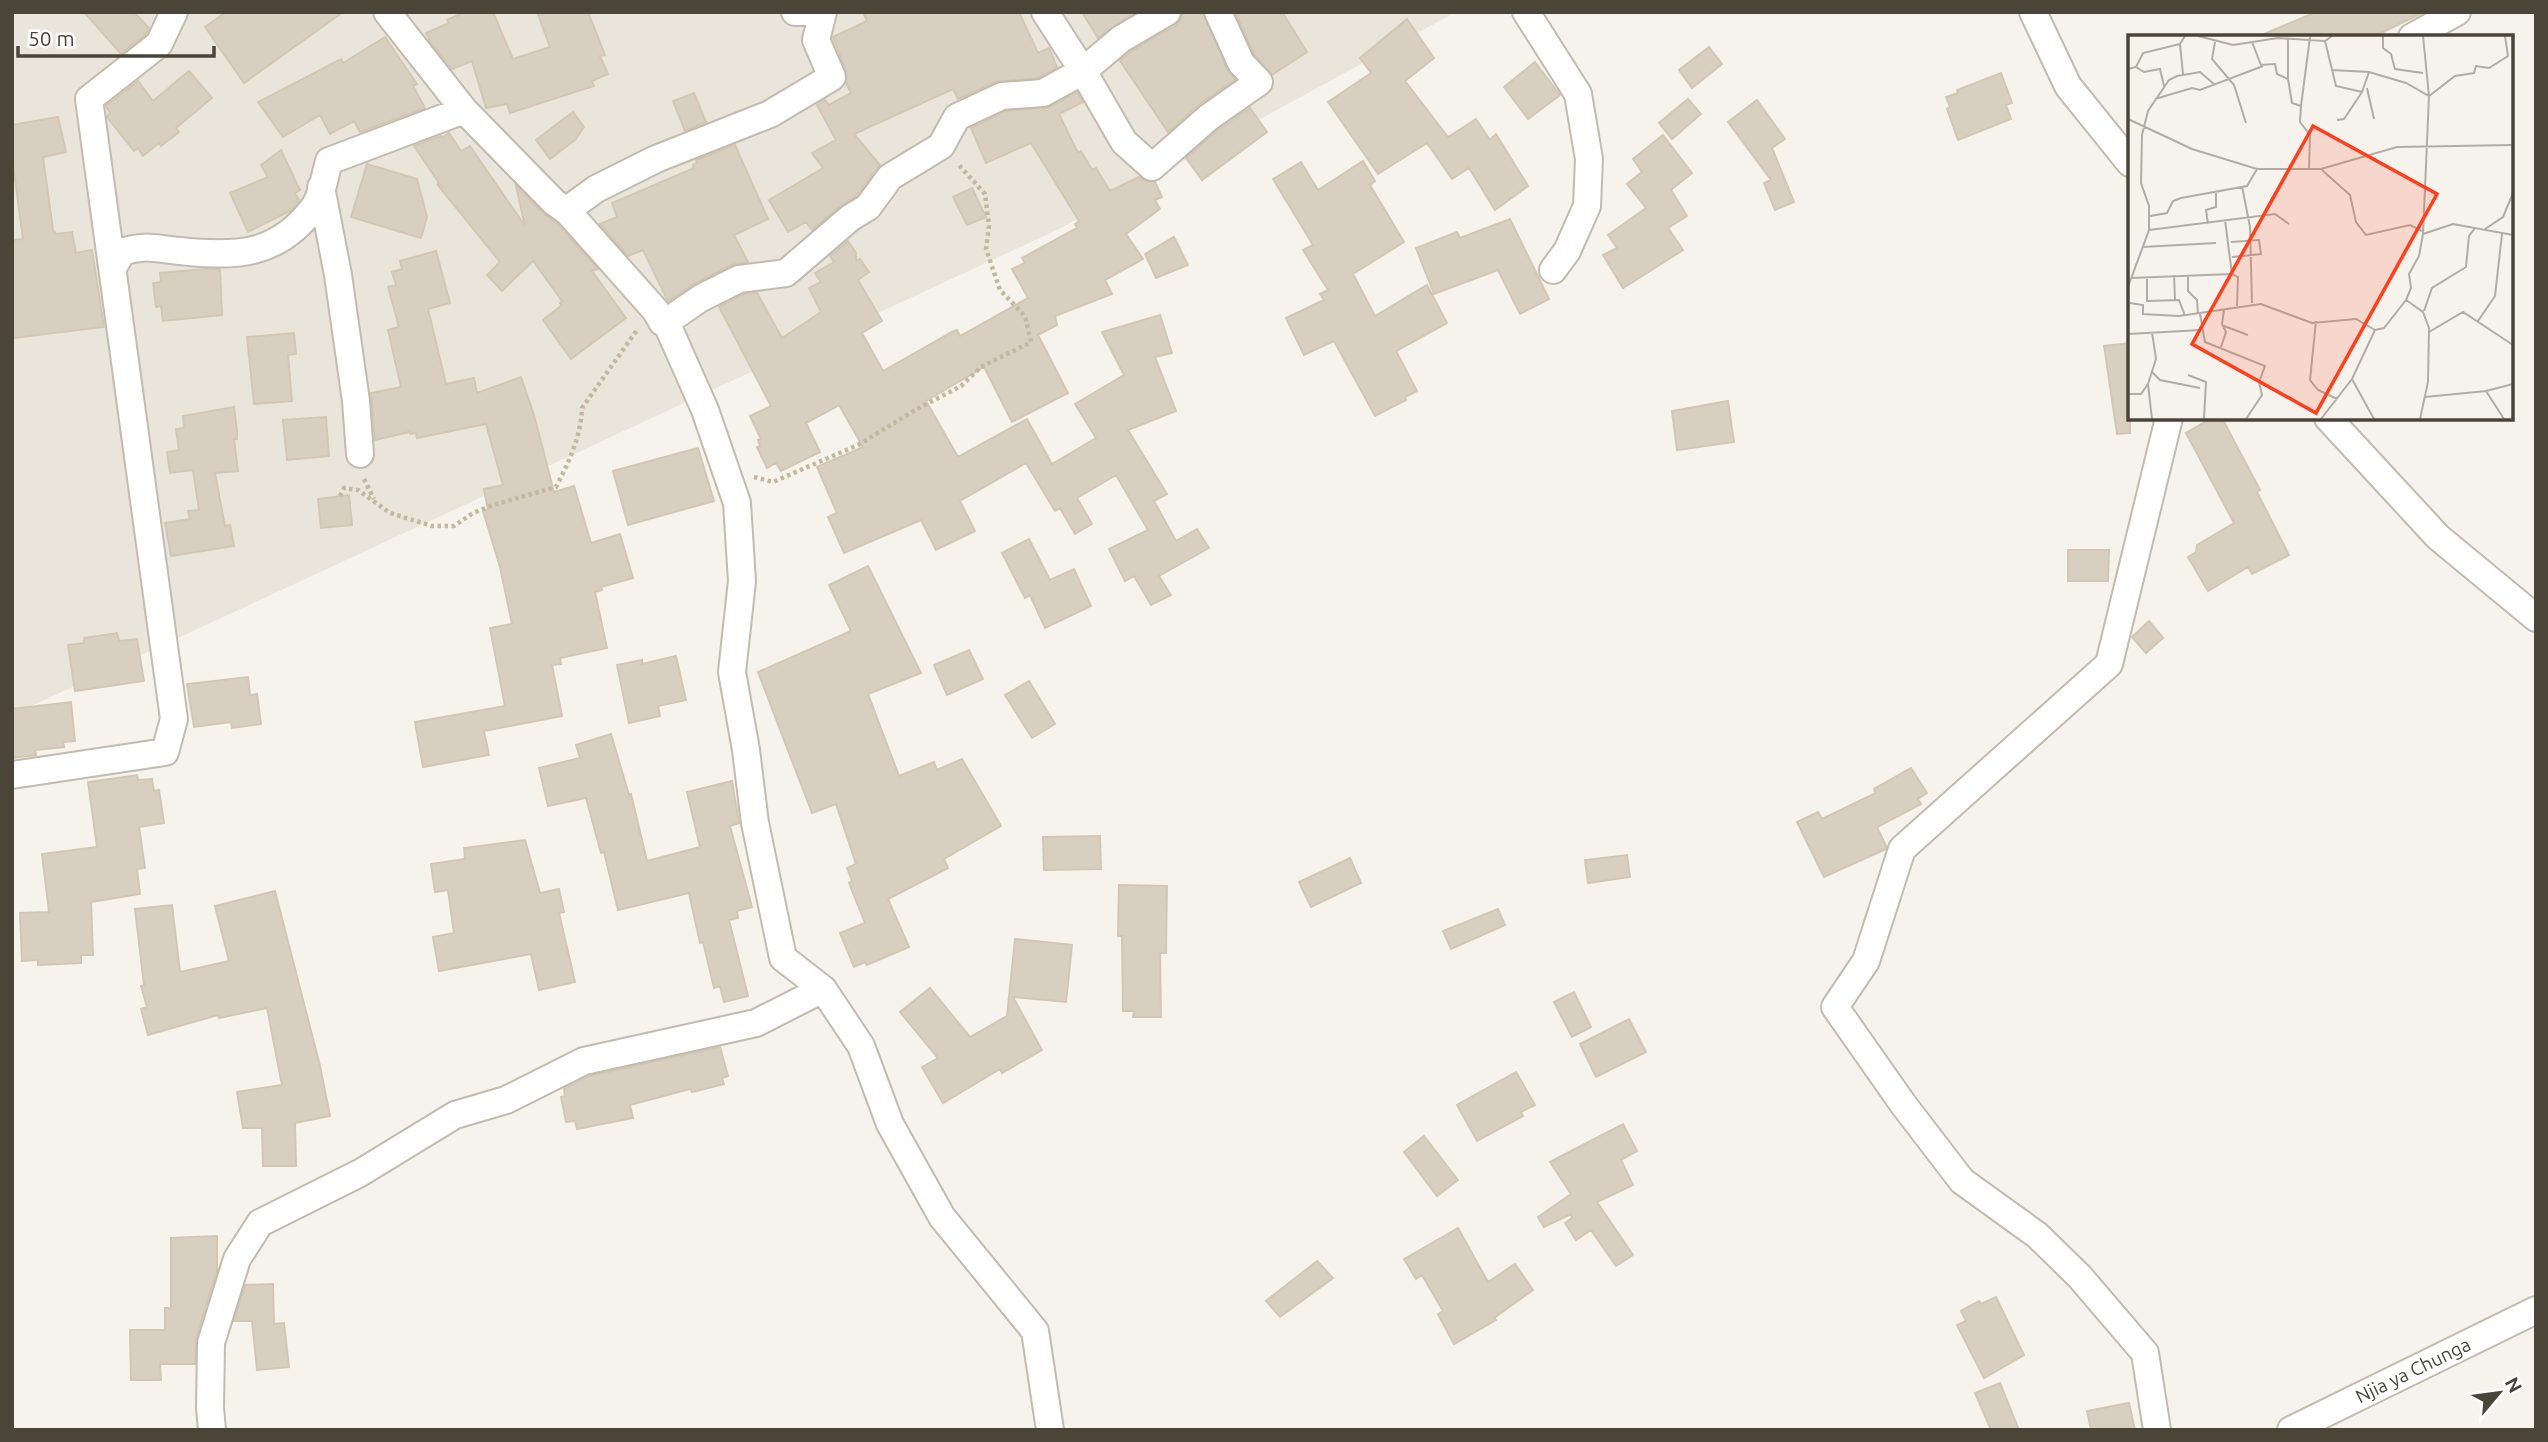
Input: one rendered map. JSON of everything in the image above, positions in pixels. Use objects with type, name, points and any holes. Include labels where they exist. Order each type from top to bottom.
[{"type":"street","points":[[12,775],[165,752],[174,719],[89,99],[159,44],[174,12]]},
{"type":"street","points":[[387,12],[464,110],[554,202],[568,212],[664,322],[705,410],[737,503],[742,581],[732,672],[755,823],[783,958],[824,989],[861,1046],[890,1124],[942,1217],[1035,1331],[1050,1430]]},
{"type":"street","points":[[795,12],[805,12]]},
{"type":"street","points":[[568,212],[596,189],[656,159],[770,114],[832,77],[816,40],[823,12]]},
{"type":"street","points":[[1045,12],[1124,142],[1152,167],[1209,117],[1259,82],[1241,63],[1218,12]]},
{"type":"street","points":[[664,322],[701,298],[739,279],[786,273],[849,218],[868,207],[890,177],[941,145],[957,117],[1002,96],[1043,93],[1083,71],[1121,39],[1167,12]]},
{"type":"street","points":[[1527,12],[1578,94],[1590,159],[1587,205],[1567,251],[1553,270]]},
{"type":"street","points":[[2033,12],[2068,86],[2128,161]]},
{"type":"street","points":[[2416,35],[2457,12]]},
{"type":"street","points":[[113,268],[122,252],[139,246],[182,251],[245,253],[283,239],[315,205],[329,161],[464,110]]},
{"type":"street","points":[[321,187],[340,288],[356,401],[360,454]]},
{"type":"street","points":[[2157,1430],[2145,1353],[2080,1278],[2037,1235],[1962,1181],[1903,1104],[1835,1007],[1866,961],[1902,849],[2109,664],[2169,420]]},
{"type":"street","points":[[2330,420],[2438,537],[2536,618]]},
{"type":"street","points":[[212,1430],[209,1408],[211,1343],[237,1259],[260,1223],[360,1173],[455,1115],[506,1100],[584,1061],[756,1023],[824,989]]},
{"type":"street","name":"Njia ya Chunga","points":[[2291,1430],[2536,1310]]},
{"type":"path","points":[[726,471],[773,482],[858,446],[917,409],[961,386],[981,367],[1031,342],[1025,316],[1000,290],[986,249],[989,226],[985,194],[941,145]]},
{"type":"path","points":[[340,496],[344,488],[358,489],[390,513],[432,526],[454,526],[473,513],[493,505],[556,487],[575,445],[582,421],[582,408],[589,397],[636,331],[652,322],[664,322]]},
{"type":"shaded area","points":[[12,12],[1456,12],[1059,229],[12,715]]},
{"type":"building","points":[[84,12],[134,12],[149,28],[146,34],[121,54]]},
{"type":"building","points":[[226,12],[343,12],[244,83],[205,27]]},
{"type":"building","points":[[465,12],[493,12],[513,59],[550,47],[537,12],[588,12],[605,55],[600,56],[608,74],[592,81],[594,86],[510,113],[507,104],[486,108],[472,61],[452,69],[426,33]]},
{"type":"building","points":[[863,12],[1019,12],[1038,53],[1049,48],[1057,67],[1038,78],[996,82],[958,99],[953,89],[854,134],[880,165],[857,195],[812,230],[806,222],[788,232],[769,200],[823,168],[812,153],[836,140],[817,105],[825,100],[829,105],[851,93],[833,37],[867,21]]},
{"type":"building","points":[[1082,12],[1135,12],[1098,38]]},
{"type":"building","points":[[1183,12],[1203,12],[1227,69],[1235,80],[1200,104],[1168,132],[1120,61],[1130,52],[1175,26]]},
{"type":"building","points":[[1235,12],[1282,12],[1307,52],[1272,75],[1254,54]]},
{"type":"building","points":[[2316,12],[2424,12],[2377,35],[2262,35]]},
{"type":"building","points":[[1407,19],[1434,58],[1405,81],[1448,137],[1476,119],[1490,140],[1496,134],[1528,186],[1495,210],[1469,168],[1452,179],[1427,143],[1378,174],[1328,102],[1371,73],[1360,58]]},
{"type":"building","points":[[385,37],[417,84],[413,86],[425,108],[360,132],[354,121],[330,134],[320,115],[283,137],[258,102],[341,59],[343,63]]},
{"type":"building","points":[[1709,47],[1722,64],[1692,88],[1679,70]]},
{"type":"building","points":[[1535,62],[1560,95],[1528,119],[1504,87]]},
{"type":"building","points":[[189,71],[212,98],[176,128],[179,132],[161,146],[159,143],[143,156],[138,148],[134,151],[107,117],[110,113],[106,106],[138,81],[153,101]]},
{"type":"building","points":[[2001,73],[2012,103],[2006,105],[2011,119],[1958,140],[1947,109],[1950,107],[1946,97]]},
{"type":"building","points":[[1077,92],[1083,102],[1059,114],[1078,153],[1081,151],[1092,170],[1096,168],[1110,191],[1139,177],[1155,182],[1162,197],[1155,200],[1160,209],[1126,234],[1143,259],[1105,280],[1112,294],[1055,316],[1057,325],[1038,335],[1068,393],[1012,422],[984,367],[926,401],[958,457],[1027,419],[1052,464],[1096,438],[1075,404],[1124,375],[1102,332],[1160,315],[1172,353],[1155,357],[1176,411],[1128,430],[1167,494],[1154,501],[1176,541],[1197,529],[1209,548],[1159,576],[1171,595],[1151,605],[1134,576],[1125,581],[1109,549],[1148,530],[1116,475],[1077,498],[1092,524],[1075,534],[1060,508],[1055,511],[1026,463],[960,501],[975,531],[936,550],[921,520],[844,553],[828,517],[837,513],[817,467],[863,447],[839,405],[806,423],[820,452],[781,471],[776,463],[767,468],[757,447],[760,446],[758,440],[761,439],[750,416],[771,406],[719,307],[744,294],[757,293],[782,338],[821,312],[809,288],[821,282],[815,273],[834,262],[830,256],[848,241],[856,253],[856,261],[860,259],[869,272],[858,280],[882,321],[862,333],[883,371],[952,332],[957,330],[960,336],[1028,298],[1012,269],[1025,263],[1022,258],[1077,228],[1075,224],[1079,221],[1031,143],[986,163],[971,128],[1006,111],[1050,107]]},
{"type":"building","points":[[694,93],[706,122],[685,131],[673,101]]},
{"type":"building","points":[[1688,99],[1701,114],[1672,139],[1659,123]]},
{"type":"building","points":[[1757,100],[1785,139],[1772,148],[1794,202],[1775,210],[1764,183],[1771,180],[1728,122]]},
{"type":"building","points":[[1250,108],[1267,132],[1202,180],[1186,158],[1219,129]]},
{"type":"building","points":[[573,112],[584,127],[575,140],[550,159],[536,140]]},
{"type":"building","points":[[58,117],[66,152],[43,157],[53,230],[56,234],[72,232],[76,253],[92,250],[104,327],[12,338],[12,240],[23,239],[12,157],[12,125]]},
{"type":"building","points":[[449,133],[461,151],[470,146],[525,226],[516,186],[557,224],[598,269],[592,271],[626,318],[571,359],[543,320],[562,305],[562,301],[533,261],[502,291],[487,275],[500,262],[437,184],[441,186],[414,146],[441,136],[442,138]]},
{"type":"building","points":[[1663,135],[1692,173],[1671,190],[1687,216],[1668,228],[1683,250],[1623,288],[1603,255],[1617,248],[1608,235],[1646,208],[1627,184],[1642,172],[1633,159]]},
{"type":"building","points":[[735,145],[768,219],[734,235],[748,262],[732,265],[668,301],[643,250],[628,256],[600,224],[617,217],[612,203],[694,168],[696,160]]},
{"type":"building","points":[[281,150],[300,190],[295,193],[299,200],[290,211],[248,232],[230,193],[268,177],[261,165]]},
{"type":"building","points":[[1363,161],[1375,181],[1370,185],[1404,242],[1353,274],[1375,316],[1427,285],[1447,323],[1396,351],[1417,391],[1405,397],[1406,400],[1375,416],[1334,341],[1304,355],[1286,318],[1324,300],[1320,294],[1328,290],[1303,250],[1313,245],[1273,179],[1301,162],[1318,190]]},
{"type":"building","points":[[367,164],[417,179],[427,217],[421,238],[351,217]]},
{"type":"building","points":[[972,188],[986,217],[967,225],[953,197]]},
{"type":"building","points":[[1510,219],[1549,299],[1520,314],[1498,270],[1434,294],[1416,248],[1457,232],[1460,238]]},
{"type":"building","points":[[1174,237],[1188,265],[1156,278],[1145,254]]},
{"type":"building","points":[[436,251],[450,303],[428,309],[446,384],[474,378],[477,393],[521,377],[554,492],[574,486],[591,543],[620,534],[633,578],[601,587],[602,590],[595,592],[607,648],[560,658],[561,664],[552,665],[562,716],[484,731],[489,755],[423,767],[415,722],[505,706],[490,628],[512,624],[500,567],[483,511],[488,510],[484,489],[503,485],[486,424],[417,438],[416,433],[409,432],[375,440],[371,393],[401,387],[388,330],[399,327],[388,287],[396,285],[392,272],[402,269],[400,261]]},
{"type":"building","points":[[220,269],[222,315],[163,321],[161,306],[156,307],[153,283],[161,282],[160,273]]},
{"type":"building","points":[[294,333],[296,354],[288,355],[292,401],[254,404],[247,337]]},
{"type":"building","points":[[2128,343],[2130,433],[2117,434],[2104,346]]},
{"type":"building","points":[[1728,401],[1734,442],[1677,450],[1672,411]]},
{"type":"building","points":[[234,407],[238,471],[215,473],[225,526],[230,525],[234,546],[171,556],[165,523],[190,519],[188,511],[199,510],[193,470],[170,473],[167,452],[179,450],[176,429],[184,428],[183,416]]},
{"type":"building","points":[[326,417],[329,456],[287,460],[283,420]]},
{"type":"building","points":[[2209,420],[2223,420],[2260,490],[2257,492],[2289,555],[2252,574],[2248,567],[2208,591],[2188,557],[2196,552],[2197,545],[2234,523],[2186,433]]},
{"type":"building","points":[[698,448],[714,501],[628,525],[613,471]]},
{"type":"building","points":[[349,495],[352,525],[321,528],[318,499]]},
{"type":"building","points":[[1029,539],[1050,580],[1074,569],[1091,606],[1045,628],[1030,595],[1025,598],[1002,553]]},
{"type":"building","points":[[2068,550],[2109,550],[2108,581],[2068,581]]},
{"type":"building","points":[[868,566],[921,673],[868,694],[899,776],[934,762],[937,770],[962,759],[1001,826],[944,859],[948,868],[888,899],[909,947],[867,965],[865,962],[854,967],[840,933],[865,923],[849,883],[852,881],[847,868],[856,864],[836,804],[812,813],[758,672],[851,631],[829,585]]},
{"type":"building","points":[[2149,621],[2163,638],[2146,653],[2132,637]]},
{"type":"building","points":[[117,633],[119,641],[137,639],[144,681],[75,691],[68,645],[84,643],[84,638]]},
{"type":"building","points":[[969,650],[983,679],[947,695],[934,665]]},
{"type":"building","points":[[676,656],[686,700],[658,706],[660,716],[629,723],[617,665],[642,660],[642,664]]},
{"type":"building","points":[[248,677],[250,695],[257,694],[261,724],[232,728],[231,722],[194,727],[187,684]]},
{"type":"building","points":[[1029,681],[1055,724],[1032,738],[1005,695]]},
{"type":"building","points":[[71,702],[75,741],[63,742],[64,747],[35,750],[36,755],[12,758],[12,709]]},
{"type":"building","points":[[611,734],[629,795],[631,794],[647,861],[700,847],[687,792],[732,781],[739,823],[730,826],[752,907],[737,911],[738,918],[729,920],[748,996],[724,1002],[720,986],[714,988],[689,893],[618,910],[604,852],[601,853],[586,798],[548,806],[539,768],[580,758],[576,745]]},
{"type":"building","points":[[1911,768],[1927,793],[1918,799],[1921,804],[1877,827],[1886,849],[1824,877],[1797,822],[1818,812],[1822,819],[1876,793],[1874,789]]},
{"type":"building","points":[[137,775],[138,780],[152,779],[154,791],[159,790],[164,823],[139,827],[145,868],[137,869],[140,894],[91,902],[93,955],[81,955],[81,963],[38,965],[38,960],[22,961],[20,913],[49,912],[42,854],[97,847],[88,782]]},
{"type":"building","points":[[1100,836],[1101,869],[1044,870],[1043,837]]},
{"type":"building","points":[[525,840],[540,893],[559,889],[564,912],[559,913],[575,982],[539,990],[531,954],[439,971],[433,937],[454,933],[448,890],[435,892],[431,864],[465,859],[464,848]]},
{"type":"building","points":[[1627,855],[1630,877],[1588,883],[1585,860]]},
{"type":"building","points":[[1350,858],[1361,883],[1311,907],[1299,882]]},
{"type":"building","points":[[1119,885],[1167,886],[1166,953],[1160,953],[1161,1017],[1133,1017],[1134,1011],[1123,1011],[1122,936],[1118,936]]},
{"type":"building","points":[[275,891],[320,1066],[330,1116],[295,1123],[296,1166],[263,1166],[262,1128],[243,1128],[237,1092],[282,1085],[267,1008],[219,1018],[218,1015],[148,1035],[141,1009],[147,1007],[141,986],[144,985],[135,909],[172,905],[180,972],[229,961],[215,906]]},
{"type":"building","points":[[1498,909],[1505,925],[1451,949],[1443,931]]},
{"type":"building","points":[[1015,939],[1072,945],[1066,1002],[1013,997],[1042,1050],[1002,1073],[1000,1069],[943,1103],[922,1067],[938,1058],[900,1012],[930,988],[970,1037],[1007,1016]]},
{"type":"building","points":[[1574,992],[1591,1027],[1572,1037],[1554,1002]]},
{"type":"building","points":[[1629,1019],[1646,1052],[1596,1077],[1580,1044]]},
{"type":"building","points":[[720,1047],[728,1076],[722,1078],[724,1084],[692,1092],[690,1089],[630,1105],[633,1118],[577,1129],[575,1121],[566,1122],[561,1097],[565,1096],[564,1089],[589,1076]]},
{"type":"building","points":[[1516,1072],[1535,1105],[1521,1112],[1523,1116],[1477,1141],[1457,1105]]},
{"type":"building","points":[[1623,1124],[1637,1151],[1621,1160],[1633,1185],[1597,1202],[1633,1255],[1616,1266],[1591,1230],[1576,1240],[1565,1223],[1572,1218],[1571,1214],[1544,1227],[1538,1217],[1571,1194],[1550,1162]]},
{"type":"building","points":[[1424,1136],[1458,1180],[1437,1196],[1404,1152]]},
{"type":"building","points":[[1458,1228],[1488,1282],[1515,1264],[1533,1290],[1494,1318],[1496,1320],[1454,1344],[1438,1314],[1443,1311],[1422,1275],[1416,1279],[1404,1259]]},
{"type":"building","points":[[217,1236],[217,1270],[196,1338],[195,1364],[160,1364],[161,1380],[131,1380],[130,1330],[165,1330],[165,1308],[171,1308],[171,1238]]},
{"type":"building","points":[[1317,1261],[1333,1278],[1280,1317],[1266,1301]]},
{"type":"building","points":[[273,1284],[274,1324],[284,1323],[289,1367],[257,1370],[252,1321],[234,1321],[245,1285]]},
{"type":"building","points":[[1996,1297],[2024,1355],[1984,1378],[1957,1325],[1966,1321],[1961,1311],[1979,1301],[1981,1304]]},
{"type":"building","points":[[2000,1383],[2019,1430],[1991,1430],[1975,1393]]},
{"type":"building","points":[[2129,1403],[2135,1430],[2091,1430],[2087,1411]]}]
